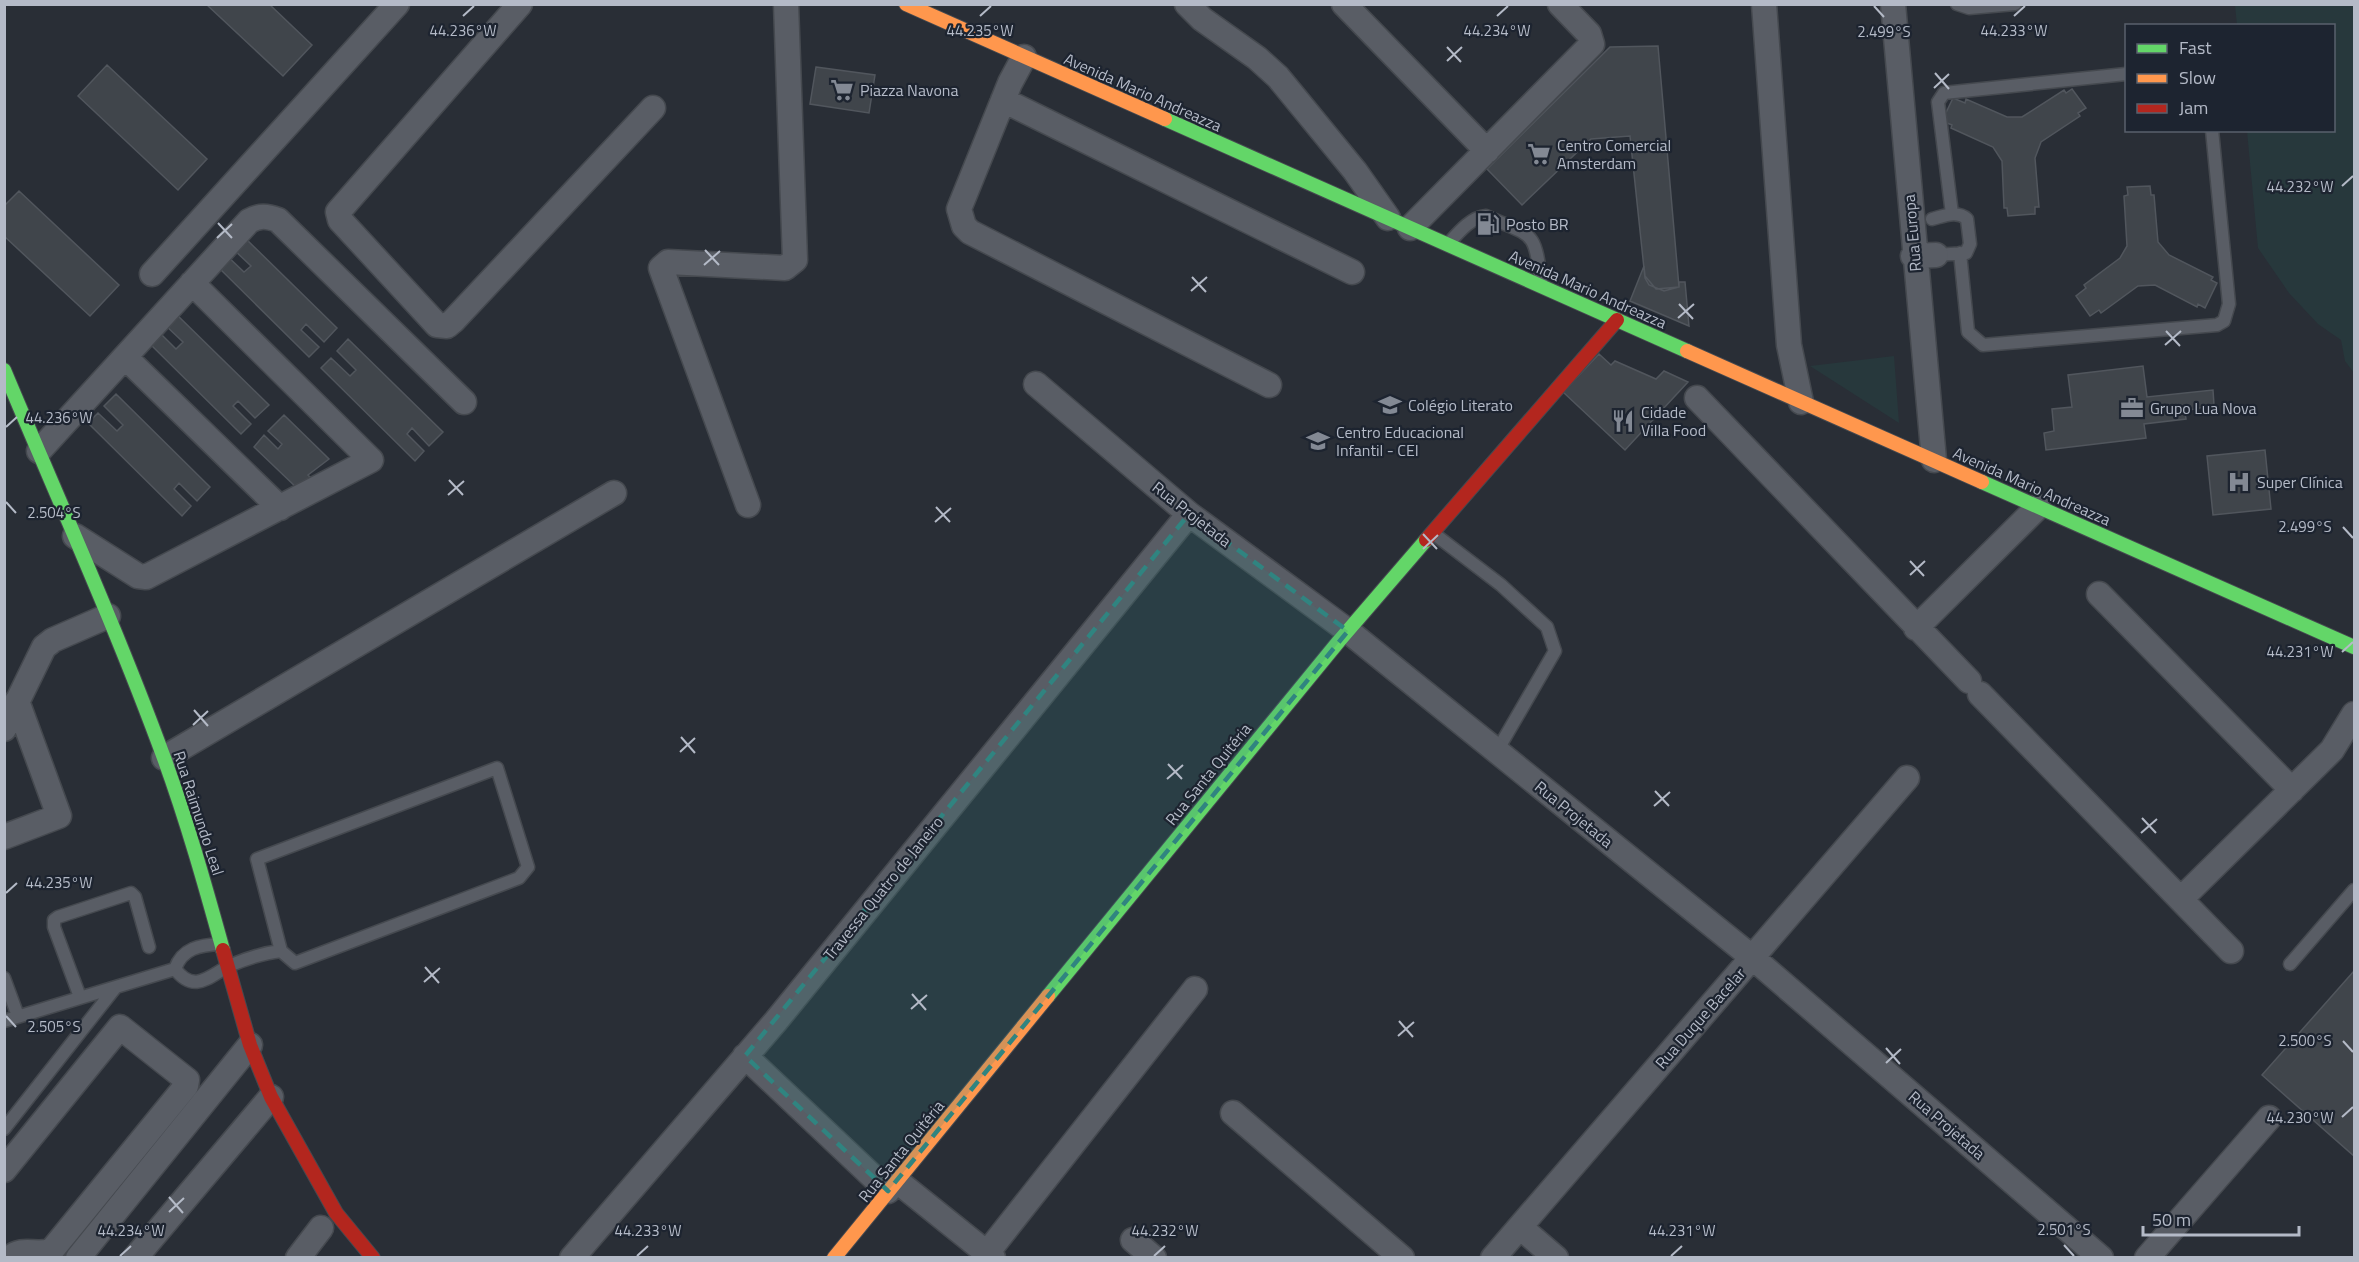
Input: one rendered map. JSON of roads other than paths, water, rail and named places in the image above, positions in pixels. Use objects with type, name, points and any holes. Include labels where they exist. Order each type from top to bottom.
[{"type":"street","points":[[152,274],[397,4]]},
{"type":"street","points":[[520,4],[338,212],[340,220],[437,325],[447,326],[453,321],[653,108]]},
{"type":"street","points":[[748,505],[661,268],[668,262],[785,268],[795,260],[786,4]]},
{"type":"street","name":"Avenida Mario Andreazza","points":[[906,4],[2355,647]]},
{"type":"street","points":[[1187,4],[1202,19],[1257,58],[1278,76],[1355,171],[1388,218]]},
{"type":"street","points":[[1344,4],[1487,151]]},
{"type":"street","points":[[1410,228],[1592,44],[1589,34],[1560,4]]},
{"type":"street","points":[[1764,4],[1789,345],[1801,402]]},
{"type":"street","name":"Rua Europa","points":[[1893,4],[1936,255],[1934,460]]},
{"type":"street","points":[[1024,57],[1003,100],[959,209],[964,226],[980,237],[1269,385]]},
{"type":"street","points":[[1003,100],[1352,272]]},
{"type":"street","points":[[39,451],[249,221],[267,216],[278,220],[464,402]]},
{"type":"street","points":[[75,536],[138,576],[146,577],[371,460],[192,283]]},
{"type":"street","name":"Rua Santa Quitéria","points":[[834,1257],[1348,631],[1617,320]]},
{"type":"street","points":[[125,357],[279,508]]},
{"type":"street","name":"Rua Raimundo Leal","points":[[5,372],[108,616],[164,758],[223,944],[250,1045],[271,1097],[336,1213],[373,1257]]},
{"type":"street","name":"Rua Projetada","points":[[1036,384],[1189,514],[1348,631],[1753,958],[2101,1257]]},
{"type":"street","points":[[1697,399],[1916,628],[2231,951]]},
{"type":"street","points":[[164,758],[614,493]]},
{"type":"street","points":[[1916,628],[2038,507]]},
{"type":"street","name":"Travessa Quatro de Janeiro","points":[[572,1257],[745,1056],[1189,514]]},
{"type":"street","points":[[2099,594],[2292,790]]},
{"type":"street","points":[[4,729],[44,647],[53,640],[108,616]]},
{"type":"street","points":[[4,837],[59,816],[17,701]]},
{"type":"street","points":[[2181,899],[2332,750],[2355,714]]},
{"type":"street","name":"Rua Duque Bacelar","points":[[1493,1257],[1907,778]]},
{"type":"street","points":[[745,1056],[893,1186],[990,1255],[1195,989]]},
{"type":"street","points":[[4,1170],[120,1027],[186,1080],[186,1086],[52,1250],[45,1254],[22,1251],[10,1257]]},
{"type":"street","points":[[78,1257],[250,1045]]},
{"type":"street","points":[[135,1257],[271,1097]]},
{"type":"street","points":[[1233,1113],[1402,1257]]},
{"type":"street","points":[[2147,1257],[2269,1118]]},
{"type":"street","points":[[1520,1227],[1556,1257]]},
{"type":"street","points":[[298,1257],[321,1228]]},
{"type":"street","points":[[1133,1240],[1154,1257]]},
{"type":"lane","points":[[1957,4],[1969,8],[2015,4]]},
{"type":"lane","points":[[2125,74],[1944,93],[1938,102],[1931,219],[1962,214],[1967,219],[1970,250],[1936,255],[1968,332],[1983,345],[2217,325],[2224,321],[2229,304],[2212,132]]},
{"type":"lane","points":[[1447,245],[1479,217],[1486,216],[1531,237],[1536,246],[1541,286]]},
{"type":"lane","points":[[1432,532],[1502,585],[1547,627],[1555,651],[1497,751]]},
{"type":"lane","points":[[175,969],[182,978],[193,982],[208,980],[228,967],[259,954],[281,951],[295,963],[519,878],[528,867],[497,768],[257,859],[281,951]]},
{"type":"lane","points":[[2290,964],[2355,890]]},
{"type":"lane","points":[[80,997],[54,927],[58,917],[131,893],[135,897],[149,947]]},
{"type":"lane","points":[[175,969],[179,956],[192,949],[223,944]]},
{"type":"lane","points":[[4,1021],[175,969]]},
{"type":"lane","points":[[4,978],[18,1016]]},
{"type":"lane","points":[[4,1128],[115,988]]},
{"type":"place","name":"Piazza Navona","points":[[842,90]]},
{"type":"place","name":"Centro Comercial Amsterdam","points":[[1539,154]]},
{"type":"place","name":"Posto BR","points":[[1488,224]]},
{"type":"place","name":"Colégio Literato","points":[[1390,405]]},
{"type":"place","name":"Grupo Lua Nova","points":[[2132,408]]},
{"type":"place","name":"Cidade Villa Food","points":[[1623,421]]},
{"type":"place","name":"Centro Educacional Infantil - CEI","points":[[1318,441]]},
{"type":"place","name":"Super Clínica","points":[[2239,482]]}]
